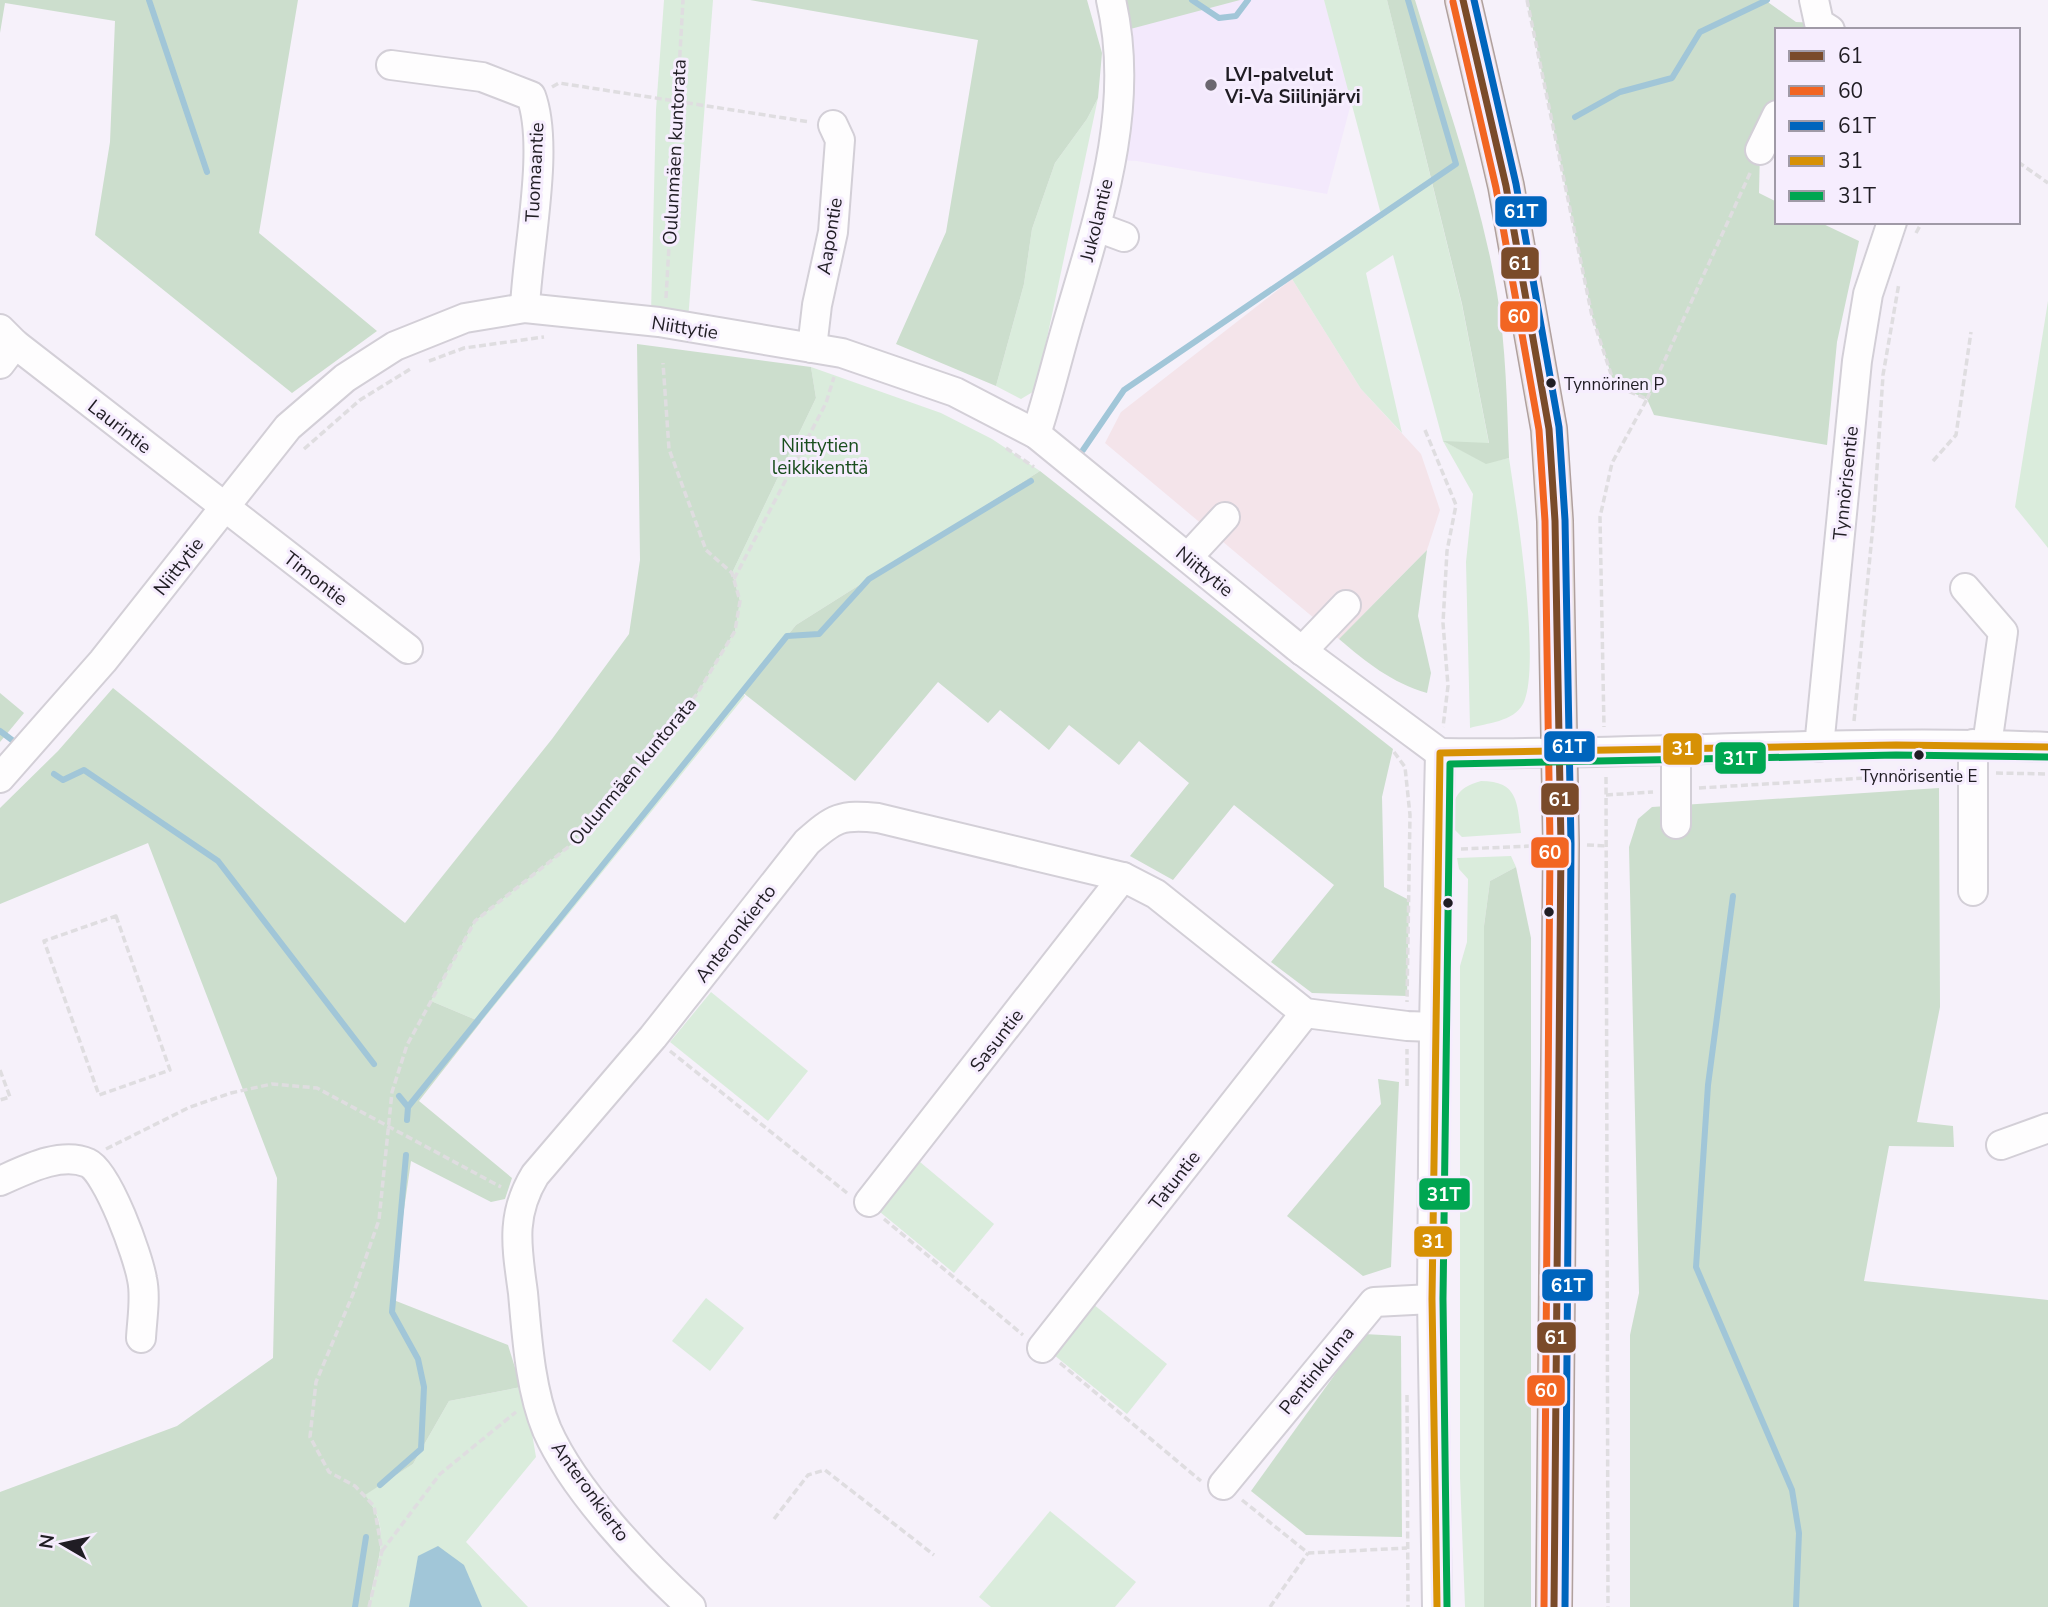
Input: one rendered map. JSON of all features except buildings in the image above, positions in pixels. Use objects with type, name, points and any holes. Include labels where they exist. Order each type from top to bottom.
[{"type":"main road","points":[[1463,0],[1506,186],[1549,429],[1555,521],[1561,844],[1554,1607]]},
{"type":"street","name":"Jukolantie","points":[[1036,434],[1097,227],[1119,114],[1118,32],[1111,0]]},
{"type":"street","name":"Tuomaantie","points":[[391,65],[482,77],[531,96],[538,115],[538,144],[525,309]]},
{"type":"street","points":[[1760,150],[1775,119]]},
{"type":"street","name":"Aapontie","points":[[818,360],[817,306],[833,232],[840,140],[833,125]]},
{"type":"street","name":"Tynnörisentie","points":[[1819,747],[1857,361],[1868,294],[1891,224]]},
{"type":"street","points":[[1097,227],[1124,237]]},
{"type":"street","name":"Niittytie","points":[[0,778],[103,662],[288,427],[345,378],[395,346],[465,317],[525,309],[659,322],[818,360],[842,353],[955,391],[1036,434],[1303,651],[1440,753]]},
{"type":"street","name":"Laurintie","points":[[5,346],[225,507]]},
{"type":"street","name":"Timontie","points":[[225,507],[408,649]]},
{"type":"street","points":[[1188,557],[1226,517]]},
{"type":"street","points":[[1965,588],[2003,632],[1973,772],[1973,891]]},
{"type":"street","points":[[1303,651],[1346,605]]},
{"type":"street","points":[[1437,1607],[1432,1299],[1440,753],[1559,755],[1980,744],[2048,747]]},
{"type":"street","points":[[1676,752],[1676,824]]},
{"type":"street","name":"Anteronkierto","points":[[691,1607],[626,1540],[568,1466],[547,1429],[537,1396],[516,1231],[523,1196],[535,1175],[653,1038],[807,842],[831,821],[850,815],[878,818],[1123,877],[1156,894],[1305,1013]]},
{"type":"street","name":"Sasuntie","points":[[869,1202],[1123,877]]},
{"type":"street","points":[[1305,1013],[1434,1027]]},
{"type":"street","name":"Tatuntie","points":[[1042,1348],[1305,1013]]},
{"type":"street","points":[[2001,1144],[2048,1128]]},
{"type":"street","points":[[0,1181],[33,1166],[66,1159],[89,1163],[104,1177],[143,1279],[141,1338]]},
{"type":"street","name":"Pentinkulma","points":[[1223,1485],[1374,1302],[1432,1299]]},
{"type":"path","name":"Oulunmäen kuntorata","points":[[666,305],[683,0]]},
{"type":"path","points":[[1527,0],[1592,316],[1612,377],[1621,388],[1647,399]]},
{"type":"path","points":[[531,96],[559,83],[833,125]]},
{"type":"path","points":[[1608,1607],[1607,846],[1600,517],[1612,463],[1647,399],[1760,150]]},
{"type":"path","points":[[2020,163],[2048,183]]},
{"type":"path","points":[[1913,242],[1921,224]]},
{"type":"path","points":[[1848,778],[1874,515],[1882,374],[1901,275]]},
{"type":"path","points":[[1933,461],[1956,435],[1971,332]]},
{"type":"path","points":[[426,362],[464,348],[548,337]]},
{"type":"path","points":[[818,360],[835,375],[845,379]]},
{"type":"path","points":[[663,363],[669,449],[706,550],[732,573],[734,579]]},
{"type":"path","points":[[300,452],[360,400],[413,367]]},
{"type":"path","points":[[734,579],[826,403],[835,375]]},
{"type":"path","points":[[1425,430],[1455,505],[1447,551],[1443,623],[1448,686],[1440,753]]},
{"type":"path","points":[[999,443],[1040,471]]},
{"type":"path","name":"Oulunmäen kuntorata","points":[[369,1607],[382,1552],[374,1506],[355,1486],[329,1472],[310,1437],[316,1382],[353,1294],[379,1220],[392,1092],[407,1045],[475,921],[572,844],[697,694],[735,631],[740,601],[734,579]]},
{"type":"path","points":[[1393,749],[1405,767],[1410,852],[1561,844],[1607,846]]},
{"type":"path","points":[[1606,795],[1973,772],[2048,774]]},
{"type":"path","points":[[116,916],[170,1070],[99,1095],[44,941],[116,916]]},
{"type":"path","points":[[653,1038],[847,1193],[869,1202],[889,1224],[1042,1348],[1197,1480],[1223,1485],[1308,1553],[1407,1548]]},
{"type":"path","points":[[0,1070],[10,1097],[0,1100]]},
{"type":"path","points":[[89,1163],[108,1147],[190,1107],[272,1084],[317,1088],[478,1176],[523,1196]]},
{"type":"path","points":[[382,1552],[440,1474],[486,1434],[537,1396]]},
{"type":"path","points":[[774,1519],[808,1475],[825,1470],[934,1555]]},
{"type":"path","points":[[1270,1607],[1308,1553]]},
{"type":"shaded area","points":[[1111,0],[1324,0],[1352,100],[1327,194],[1137,161],[1111,160]]},
{"type":"shaded area","points":[[1292,279],[1361,389],[1421,454],[1440,510],[1427,550],[1339,639],[1105,443],[1121,412]]},
{"type":"green space","points":[[0,0],[298,0],[259,233],[377,331],[292,393],[95,235],[110,142],[115,21],[5,3],[0,33]]},
{"type":"green space","points":[[664,0],[713,0],[688,320],[651,313],[656,110]]},
{"type":"green space","points":[[750,0],[1087,0],[1102,53],[1098,98],[1087,119],[1055,163],[1032,229],[1024,284],[996,386],[896,344],[946,232],[978,40]]},
{"type":"green space","points":[[1111,0],[1240,0],[1119,32]]},
{"type":"green space","points":[[1324,0],[1387,0],[1462,305],[1489,444],[1445,442],[1486,463],[1509,458],[1526,585],[1530,657],[1528,685],[1523,704],[1513,715],[1470,728],[1466,562],[1473,494],[1443,441],[1393,255],[1366,273],[1402,433],[1361,389],[1292,279],[1382,218]]},
{"type":"green space","points":[[1387,0],[1415,0],[1460,145],[1490,256],[1506,375],[1509,458],[1486,464],[1443,441],[1489,443],[1462,304]]},
{"type":"green space","points":[[1527,0],[1765,0],[1796,22],[1819,23],[1817,28],[1775,28],[1775,119],[1760,150],[1759,193],[1775,201],[1775,224],[1823,224],[1859,241],[1837,342],[1827,445],[1654,415],[1647,399],[1621,388],[1612,377],[1592,316]]},
{"type":"green space","points":[[1098,98],[1036,390],[1021,399],[996,386],[1024,284],[1032,229],[1055,163],[1087,119]]},
{"type":"green space","points":[[2048,301],[2048,548],[2015,507]]},
{"type":"green space","points":[[637,344],[811,367],[816,398],[732,573],[740,601],[735,631],[697,694],[572,844],[475,921],[431,1001],[481,1022],[419,1101],[512,1178],[505,1199],[491,1202],[411,1161],[391,1299],[508,1345],[521,1387],[449,1401],[413,1464],[365,1495],[374,1509],[381,1537],[369,1607],[0,1607],[0,1492],[177,1426],[273,1358],[277,1178],[148,843],[0,904],[0,808],[58,751],[113,688],[405,923],[552,739],[629,634],[640,560]]},
{"type":"green space","name":"Niittytien leikkikenttä","points":[[811,367],[941,413],[992,439],[1040,471],[796,625],[742,692],[745,696],[481,1022],[431,1001],[475,921],[572,844],[697,694],[735,631],[740,601],[732,573],[816,398]]},
{"type":"green space","points":[[1040,471],[1393,749],[1382,797],[1384,887],[1409,900],[1407,996],[1312,993],[1271,962],[1334,885],[1234,805],[1173,880],[1130,856],[1189,783],[1139,741],[1119,765],[1069,725],[1049,750],[1000,710],[988,723],[938,682],[855,781],[742,692],[796,625]]},
{"type":"green space","points":[[1427,550],[1418,616],[1431,673],[1427,693],[1391,678],[1339,639]]},
{"type":"green space","points":[[0,693],[24,713],[0,742]]},
{"type":"green space","points":[[1481,781],[1493,782],[1509,789],[1516,803],[1521,833],[1462,837],[1451,826],[1457,796],[1465,788]]},
{"type":"green space","points":[[1939,788],[1940,1007],[1917,1122],[1953,1126],[1954,1147],[1889,1146],[1864,1281],[2048,1300],[2048,1607],[1630,1607],[1630,1335],[1639,1293],[1629,847],[1638,819],[1652,807]]},
{"type":"green space","points":[[1511,856],[1516,867],[1490,881],[1484,926],[1484,1607],[1465,1607],[1460,1478],[1460,966],[1467,942],[1468,879],[1459,869],[1457,858]]},
{"type":"green space","points":[[1516,867],[1531,938],[1531,1607],[1484,1607],[1484,926],[1490,881]]},
{"type":"green space","points":[[711,992],[808,1071],[768,1121],[670,1042]]},
{"type":"green space","points":[[1378,1079],[1399,1082],[1391,1267],[1363,1276],[1287,1216],[1381,1104]]},
{"type":"green space","points":[[920,1162],[994,1224],[954,1273],[880,1212]]},
{"type":"green space","points":[[706,1298],[744,1328],[710,1371],[672,1341]]},
{"type":"green space","points":[[1093,1304],[1167,1364],[1127,1414],[1054,1355]]},
{"type":"green space","points":[[1364,1334],[1401,1336],[1402,1537],[1306,1535],[1251,1491]]},
{"type":"green space","points":[[521,1387],[527,1404],[536,1457],[466,1542],[528,1607],[369,1607],[381,1536],[374,1508],[364,1495],[413,1464],[449,1401]]},
{"type":"green space","points":[[1050,1511],[1136,1582],[1115,1607],[991,1607],[979,1597]]},
{"type":"water","points":[[438,1546],[464,1565],[482,1607],[409,1607],[418,1556]]},
{"type":"waterway","points":[[149,0],[207,172]]},
{"type":"waterway","points":[[1192,0],[1219,18],[1236,16],[1248,0]]},
{"type":"waterway","points":[[1083,450],[1124,390],[1456,164],[1408,0]]},
{"type":"waterway","points":[[1575,117],[1620,92],[1672,78],[1700,32],[1767,0]]},
{"type":"waterway","points":[[407,1120],[408,1107],[787,636],[819,634],[869,579],[1031,481]]},
{"type":"waterway","points":[[0,731],[12,740]]},
{"type":"waterway","points":[[54,774],[63,780],[84,770],[218,861],[374,1064]]},
{"type":"waterway","points":[[1733,896],[1708,1085],[1696,1267],[1792,1490],[1799,1533],[1796,1607]]},
{"type":"waterway","points":[[399,1096],[408,1107]]},
{"type":"waterway","points":[[380,1485],[421,1449],[424,1387],[418,1359],[392,1312],[406,1155]]},
{"type":"waterway","points":[[355,1607],[366,1537]]},
{"type":"transit line","name":"61","points":[[1463,0],[1506,186],[1549,429],[1555,521],[1561,844],[1554,1607]]},
{"type":"transit line","name":"61T","points":[[1474,0],[1516,184],[1559,427],[1565,520],[1571,844],[1565,1607]]},
{"type":"transit line","name":"60","points":[[1453,2],[1496,188],[1539,430],[1545,521],[1550,844],[1544,1607]]},
{"type":"transit line","name":"31","points":[[1437,1607],[1432,1299],[1440,753],[1896,745],[2048,747]]},
{"type":"transit line","name":"31T","points":[[1447,1607],[1443,1299],[1450,764],[1896,755],[2048,757]]},
{"type":"place","name":"LVI-palvelut Vi-Va Siilinjärvi","points":[[1211,85]]},
{"type":"place","name":"Tynnörinen P","points":[[1551,383]]},
{"type":"place","name":"Tynnörisentie E","points":[[1919,755]]}]
